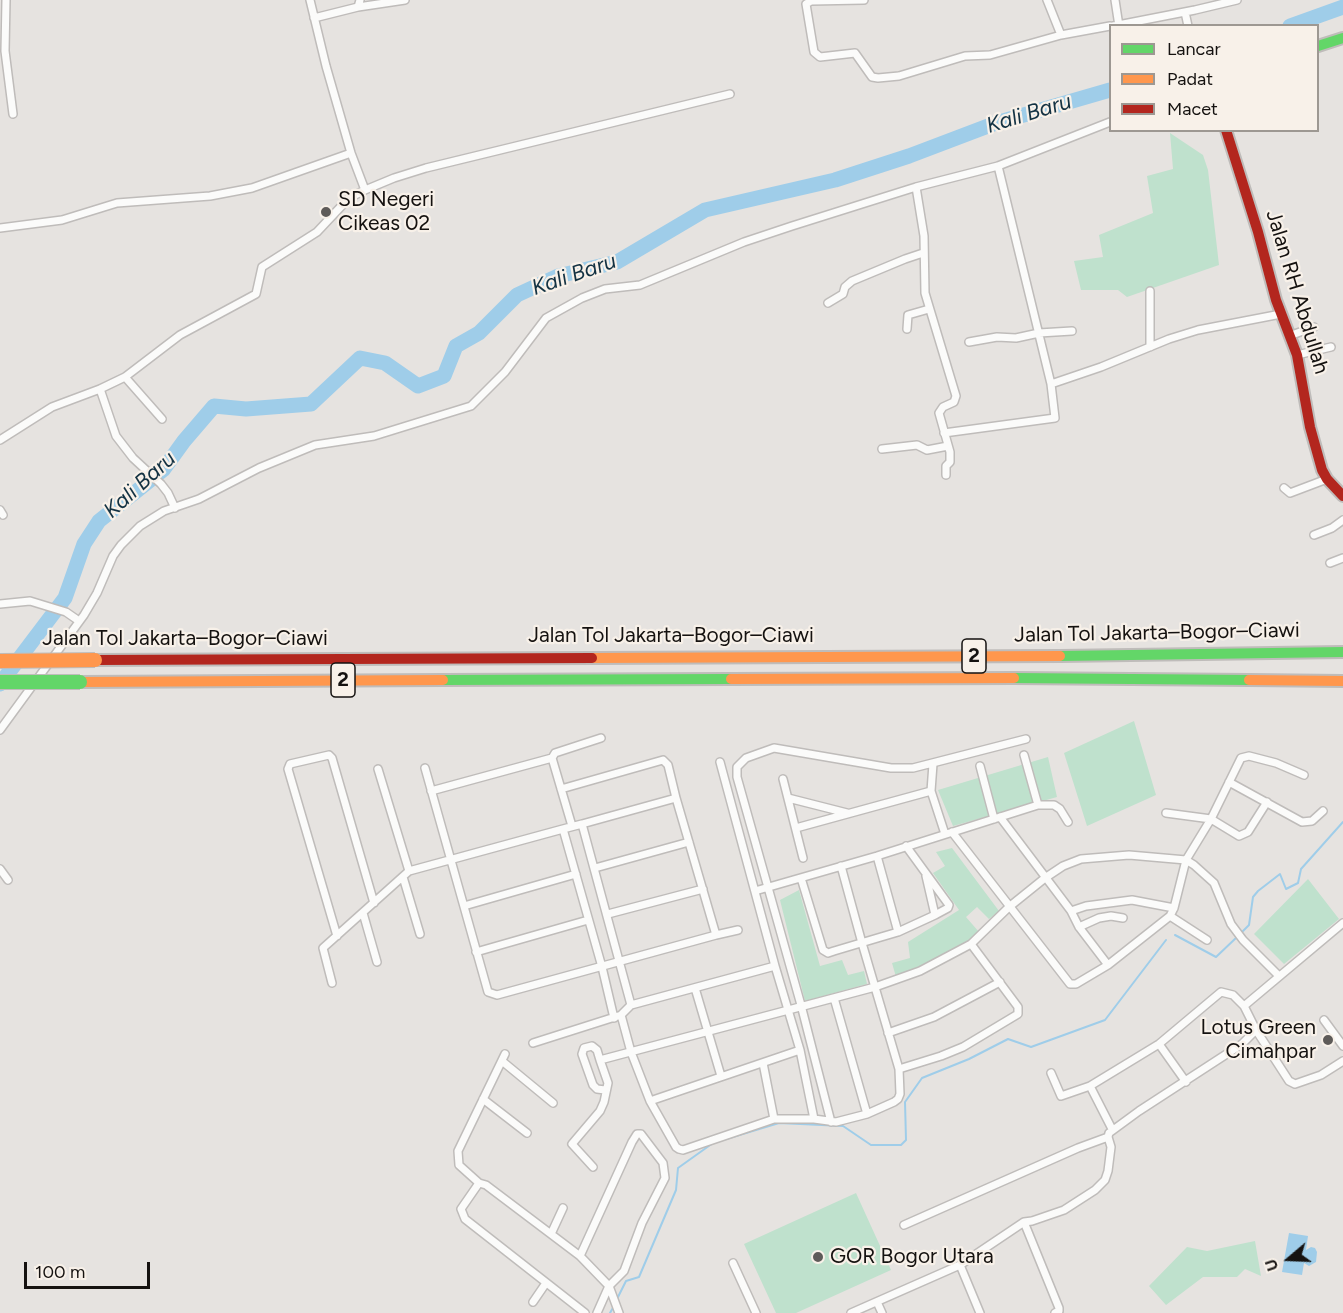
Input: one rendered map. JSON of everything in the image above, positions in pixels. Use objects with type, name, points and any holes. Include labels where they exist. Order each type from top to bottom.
[{"type":"main road","points":[[1319,45],[1343,38]]},
{"type":"main road","name":"Jalan RH Abdullah","points":[[1226,132],[1281,314],[1297,356],[1310,427],[1327,479],[1343,496]]},
{"type":"main road","name":"Jalan Tol Jakarta–Bogor–Ciawi","points":[[0,661],[1129,656],[1343,652]]},
{"type":"main road","points":[[605,657],[605,679]]},
{"type":"main road","name":"Jalan Tol Jakarta–Bogor–Ciawi","points":[[0,682],[973,678],[1343,681]]},
{"type":"street","points":[[6,0],[5,51],[13,114]]},
{"type":"street","points":[[310,0],[351,153],[364,190]]},
{"type":"street","points":[[314,18],[359,3],[405,0]]},
{"type":"street","points":[[864,0],[811,1],[807,4],[814,52],[820,57],[855,52],[872,77],[899,76],[965,56],[990,55],[1061,35],[1109,26]]},
{"type":"street","points":[[1047,0],[1061,35]]},
{"type":"street","points":[[1115,0],[1116,24]]},
{"type":"street","points":[[1121,24],[1237,0]]},
{"type":"street","points":[[1185,12],[1188,24]]},
{"type":"street","points":[[0,440],[52,407],[125,377],[180,335],[255,294],[262,267],[317,232],[350,198],[364,190],[426,168],[730,94]]},
{"type":"street","points":[[0,730],[79,621],[97,593],[113,556],[125,539],[140,526],[164,511],[199,499],[259,468],[315,445],[374,436],[471,406],[505,372],[546,318],[582,298],[605,289],[640,285],[744,242],[916,187],[998,166],[1109,122]]},
{"type":"street","points":[[0,228],[62,220],[117,203],[210,195],[252,188],[351,153]]},
{"type":"street","points":[[944,433],[1055,418],[1051,384],[998,166]]},
{"type":"street","points":[[916,187],[924,236],[924,287],[956,396],[954,402],[943,407],[939,413],[951,457],[946,466],[946,475]]},
{"type":"street","points":[[828,303],[843,294],[845,287],[852,281],[905,258],[923,253]]},
{"type":"street","points":[[1150,291],[1150,347]]},
{"type":"street","points":[[907,329],[908,315],[929,309]]},
{"type":"street","points":[[1051,384],[1198,330],[1281,314]]},
{"type":"street","points":[[1290,336],[1314,327]]},
{"type":"street","points":[[969,342],[997,337],[1016,338],[1038,333],[1072,331]]},
{"type":"street","points":[[1297,356],[1331,347]]},
{"type":"street","points":[[125,377],[162,418]]},
{"type":"street","points":[[100,389],[116,436],[133,458],[161,484],[175,508]]},
{"type":"street","points":[[882,449],[917,445],[927,450],[948,446]]},
{"type":"street","points":[[1284,488],[1290,493],[1327,479]]},
{"type":"street","points":[[1314,535],[1332,528],[1343,520]]},
{"type":"street","points":[[1330,563],[1343,558]]},
{"type":"street","points":[[0,604],[30,601],[66,612],[79,621]]},
{"type":"street","points":[[431,791],[552,758],[555,753],[601,738]]},
{"type":"street","points":[[831,1122],[801,1005],[737,777],[737,767],[741,761],[774,748],[891,768],[914,768],[1026,739]]},
{"type":"street","points":[[337,936],[288,769],[290,764],[328,755],[332,758],[374,903]]},
{"type":"street","points":[[1023,755],[1038,805]]},
{"type":"street","points":[[933,764],[931,791],[948,833],[1070,984],[1079,983],[1108,965],[1170,916],[1186,860],[1211,819],[1241,758],[1244,756],[1276,763],[1304,775]]},
{"type":"street","points":[[552,758],[572,826]]},
{"type":"street","points":[[561,789],[663,760],[668,765],[716,935]]},
{"type":"street","points":[[720,762],[786,1010],[800,1050],[814,1119]]},
{"type":"street","points":[[980,766],[997,818],[1071,911],[1079,927],[1108,965]]},
{"type":"street","points":[[378,768],[420,934]]},
{"type":"street","points":[[424,768],[488,992],[497,995],[738,930]]},
{"type":"street","points":[[783,779],[803,858]]},
{"type":"street","points":[[1229,782],[1302,822],[1312,821],[1323,811]]},
{"type":"street","points":[[796,828],[931,791]]},
{"type":"street","points":[[332,983],[323,948],[406,874],[676,798]]},
{"type":"street","points":[[788,798],[850,814]]},
{"type":"street","points":[[1166,813],[1211,819],[1239,836],[1248,832],[1267,802]]},
{"type":"street","points":[[755,891],[877,856],[1038,805],[1054,805],[1064,814],[1068,822]]},
{"type":"street","points":[[582,824],[632,1005]]},
{"type":"street","points":[[563,828],[617,1017],[650,1101],[679,1149],[683,1150],[774,1119],[814,1119],[831,1122],[867,1114],[898,1099],[900,1094],[899,1069],[841,866]]},
{"type":"street","points":[[596,868],[689,842]]},
{"type":"street","points":[[801,878],[823,950],[828,952],[862,943],[898,932],[948,908],[949,905],[906,846]]},
{"type":"street","points":[[600,1060],[875,987],[920,971],[970,944],[1009,907],[1045,878],[1063,866],[1089,857],[1129,855],[1186,860],[1201,869],[1214,883],[1231,924],[1243,940],[1279,976]]},
{"type":"street","points":[[877,856],[898,932]]},
{"type":"street","points":[[0,871],[8,880]]},
{"type":"street","points":[[464,906],[576,874]]},
{"type":"street","points":[[926,874],[935,915]]},
{"type":"street","points":[[608,914],[703,889]]},
{"type":"street","points":[[1071,911],[1086,906],[1132,900],[1174,908]]},
{"type":"street","points":[[363,913],[377,962]]},
{"type":"street","points":[[1079,927],[1099,918],[1111,916],[1124,918]]},
{"type":"street","points":[[1170,916],[1207,939]]},
{"type":"street","points":[[477,952],[588,920]]},
{"type":"street","points":[[1244,1005],[1343,923]]},
{"type":"street","points":[[899,1069],[963,1047],[1018,1014],[1018,1006],[970,944]]},
{"type":"street","points":[[533,1043],[617,1017],[632,1005],[775,966]]},
{"type":"street","points":[[888,1033],[934,1017],[1000,982]]},
{"type":"street","points":[[695,988],[721,1077]]},
{"type":"street","points":[[1051,1073],[1061,1096],[1090,1086],[1159,1044],[1221,992],[1233,995],[1244,1005],[1256,1030],[1289,1081],[1295,1084],[1321,1075],[1343,1061]]},
{"type":"street","points":[[834,998],[867,1114]]},
{"type":"street","points":[[1324,1020],[1343,1046]]},
{"type":"street","points":[[851,1313],[960,1265],[1024,1222],[1064,1210],[1082,1200],[1105,1180],[1110,1162],[1111,1147],[1108,1137],[1112,1129],[1242,1044],[1256,1030]]},
{"type":"street","points":[[1159,1044],[1186,1082]]},
{"type":"street","points":[[593,1167],[572,1144],[600,1111],[608,1083],[597,1050],[592,1046],[584,1048],[582,1054],[593,1085],[597,1089],[605,1090]]},
{"type":"street","points":[[650,1101],[800,1050]]},
{"type":"street","points":[[553,1103],[503,1058],[465,1133],[457,1156],[462,1169],[479,1184],[486,1185],[580,1256],[609,1286],[619,1313]]},
{"type":"street","points":[[764,1063],[774,1119]]},
{"type":"street","points":[[1090,1086],[1112,1129]]},
{"type":"street","points":[[483,1099],[527,1133]]},
{"type":"street","points":[[580,1256],[632,1142],[637,1134],[641,1134],[663,1163],[664,1178],[642,1223],[624,1271],[609,1286],[597,1313]]},
{"type":"street","points":[[904,1225],[1108,1137]]},
{"type":"street","points":[[479,1184],[461,1209],[463,1216],[585,1313]]},
{"type":"street","points":[[551,1234],[563,1208]]},
{"type":"street","points":[[1024,1222],[1058,1306],[1059,1311],[1055,1313]]},
{"type":"street","points":[[733,1263],[756,1313]]},
{"type":"street","points":[[960,1265],[980,1313]]},
{"type":"street","points":[[533,1302],[546,1283]]},
{"type":"street","points":[[877,1302],[882,1313]]},
{"type":"green space","points":[[1170,133],[1203,155],[1208,170],[1219,265],[1127,297],[1118,290],[1081,290],[1074,261],[1103,257],[1099,235],[1153,213],[1147,176],[1173,169]]},
{"type":"green space","points":[[1134,721],[1156,795],[1087,826],[1064,753]]},
{"type":"green space","points":[[1048,757],[1057,797],[953,826],[938,790]]},
{"type":"green space","points":[[952,848],[999,911],[989,919],[977,907],[966,917],[979,932],[965,944],[920,968],[896,977],[892,963],[910,958],[908,942],[959,910],[933,873],[945,866],[936,852]]},
{"type":"green space","points":[[1308,879],[1339,919],[1284,964],[1254,934]]},
{"type":"green space","points":[[799,890],[820,966],[842,960],[848,975],[864,971],[867,984],[805,1001],[780,900]]},
{"type":"green space","name":"GOR Bogor Utara","points":[[856,1193],[891,1270],[796,1313],[776,1313],[744,1244]]},
{"type":"green space","points":[[1255,1241],[1261,1276],[1245,1269],[1237,1277],[1203,1277],[1166,1305],[1149,1286],[1187,1247],[1207,1251]]},
{"type":"water","points":[[1289,1233],[1308,1236],[1306,1250],[1311,1247],[1317,1252],[1316,1262],[1309,1266],[1304,1263],[1302,1275],[1282,1272]]},
{"type":"waterway","name":"Kali Baru","points":[[1296,24],[1343,7]]},
{"type":"waterway","name":"Kali Baru","points":[[0,684],[65,598],[84,544],[99,521],[163,470],[214,406],[246,409],[311,404],[360,358],[385,363],[418,386],[444,376],[456,346],[479,333],[517,295],[558,276],[617,262],[705,210],[835,180],[909,156],[996,123],[1109,90]]},
{"type":"waterway","points":[[1241,933],[1249,925],[1253,897],[1258,891],[1280,874],[1286,889],[1298,883],[1301,869],[1343,822]]},
{"type":"waterway","points":[[1175,935],[1216,957],[1237,937]]},
{"type":"waterway","points":[[616,1301],[626,1281],[639,1277],[676,1190],[678,1168],[713,1143],[779,1123],[843,1126],[871,1145],[901,1145],[906,1140],[905,1102],[922,1078],[969,1059],[1008,1039],[1031,1047],[1105,1020],[1166,940]]},
{"type":"waterway","points":[[610,1313],[614,1306]]},
{"type":"traffic: fast","points":[[1319,46],[1343,38]]},
{"type":"traffic: fast","points":[[1060,656],[1343,652]]},
{"type":"traffic: fast","points":[[1014,678],[1249,680]]},
{"type":"traffic: fast","points":[[443,680],[731,679]]},
{"type":"traffic: fast","points":[[0,682],[80,682]]},
{"type":"traffic: slow","points":[[592,658],[1060,656]]},
{"type":"traffic: slow","points":[[0,661],[95,660]]},
{"type":"traffic: slow","points":[[731,679],[1014,678]]},
{"type":"traffic: slow","points":[[80,682],[443,680]]},
{"type":"traffic: slow","points":[[1249,680],[1343,681]]},
{"type":"traffic: jam","points":[[1227,132],[1258,232],[1276,300],[1297,355],[1310,427],[1322,470],[1343,496]]},
{"type":"traffic: jam","points":[[95,660],[592,658]]},
{"type":"place","name":"SD Negeri Cikeas 02","points":[[326,212]]},
{"type":"place","name":"Lotus Green Cimahpar","points":[[1328,1040]]},
{"type":"place","name":"GOR Bogor Utara","points":[[818,1257]]}]
